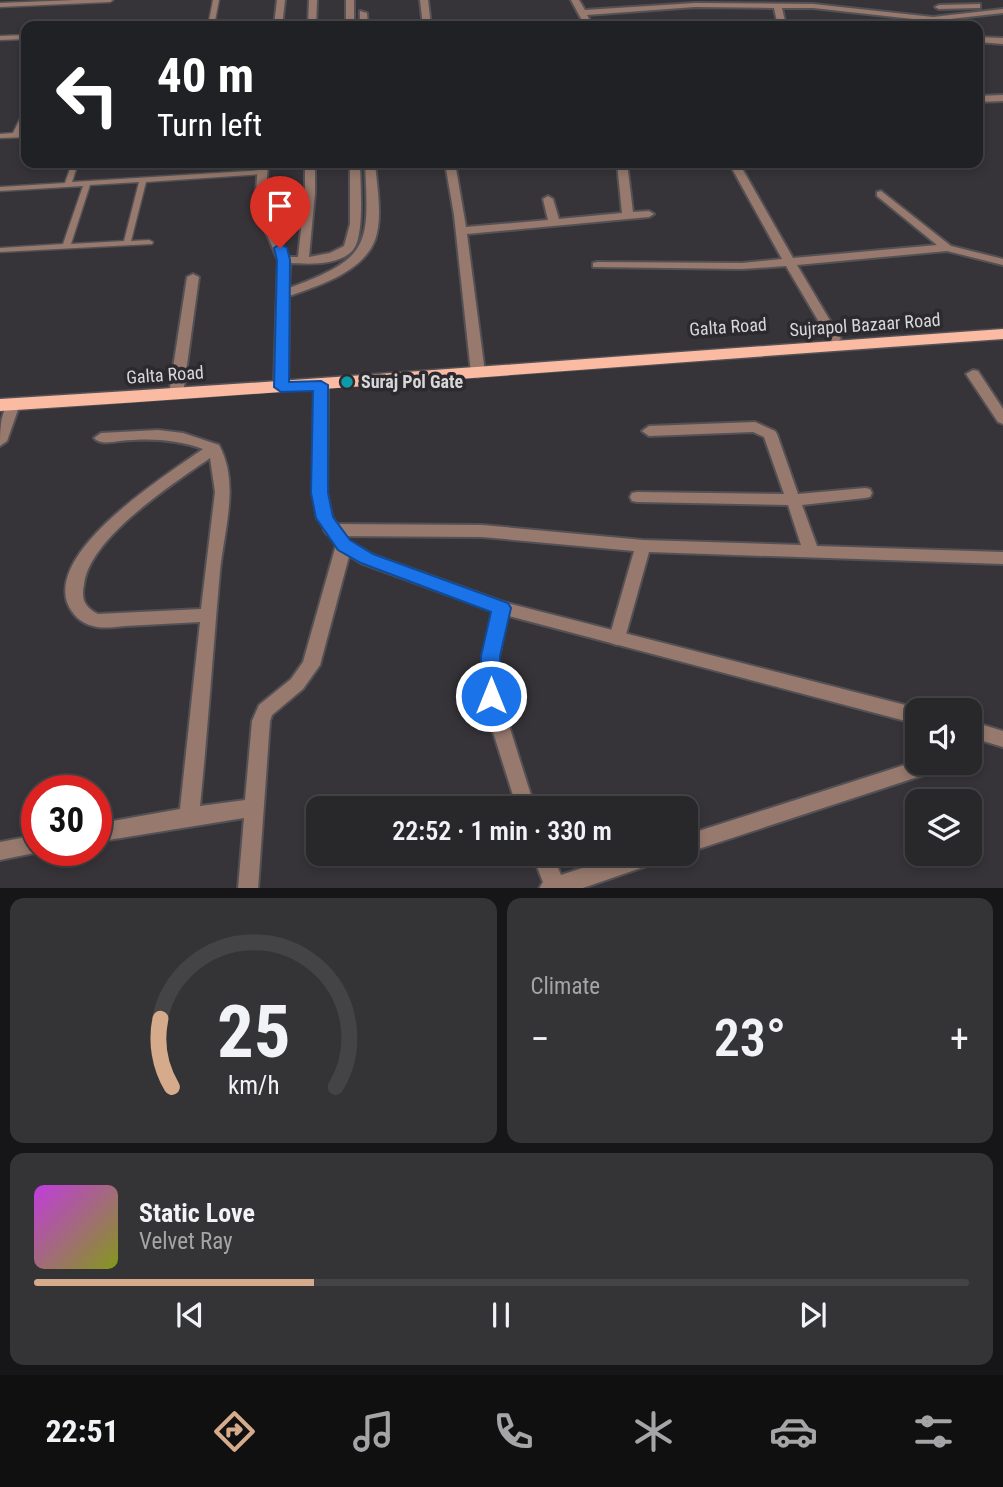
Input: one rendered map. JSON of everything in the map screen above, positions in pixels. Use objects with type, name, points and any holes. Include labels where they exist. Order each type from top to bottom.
[{"type":"main road","name":"Galta Road","points":[[6,405],[321,385],[477,369],[1003,325]]},
{"type":"main road","name":"Sujrapol Bazaar Road","points":[[477,369],[1003,334]]},
{"type":"street","points":[[279,21],[281,0]]},
{"type":"street","points":[[312,21],[313,0]]},
{"type":"street","points":[[350,0],[350,21]]},
{"type":"street","points":[[424,0],[426,21]]},
{"type":"street","points":[[575,0],[586,21]]},
{"type":"street","points":[[582,13],[695,5],[778,6],[799,3],[933,19],[1003,9]]},
{"type":"street","points":[[778,6],[781,21]]},
{"type":"street","points":[[939,7],[1003,9]]},
{"type":"street","points":[[363,13],[364,21]]},
{"type":"street","points":[[983,39],[1003,41]]},
{"type":"street","points":[[983,99],[1003,98]]},
{"type":"street","points":[[262,168],[260,207],[284,260],[281,387]]},
{"type":"street","points":[[303,260],[310,168]]},
{"type":"street","points":[[283,294],[307,286],[341,260],[363,251],[369,240],[356,168]]},
{"type":"street","points":[[364,205],[369,168]]},
{"type":"street","points":[[451,168],[477,369]]},
{"type":"street","points":[[623,168],[628,216]]},
{"type":"street","points":[[737,168],[835,339]]},
{"type":"street","points":[[881,194],[947,248]]},
{"type":"street","points":[[548,199],[554,222]]},
{"type":"street","points":[[461,231],[649,214]]},
{"type":"street","points":[[597,265],[709,267],[789,263],[947,248],[1003,262]]},
{"type":"street","points":[[284,260],[341,260]]},
{"type":"street","points":[[176,394],[193,277]]},
{"type":"street","points":[[972,374],[1003,419]]},
{"type":"street","points":[[321,385],[320,493],[325,518],[344,545],[367,559],[501,608],[905,713]]},
{"type":"street","points":[[0,441],[6,405]]},
{"type":"street","points":[[649,431],[755,427],[771,434],[811,551]]},
{"type":"street","points":[[102,438],[164,433],[184,436],[214,448],[220,461],[221,483],[201,716],[189,816]]},
{"type":"street","points":[[209,615],[97,621],[85,617],[78,609],[74,589],[77,572],[85,556],[108,532],[140,502],[214,448]]},
{"type":"street","points":[[637,496],[794,500],[865,493]]},
{"type":"street","points":[[332,530],[482,531],[643,546],[1003,558]]},
{"type":"street","points":[[248,888],[261,721],[265,709],[298,684],[311,665],[344,545]]},
{"type":"street","points":[[617,638],[643,546]]},
{"type":"street","points":[[501,608],[491,656],[491,696],[522,796]]},
{"type":"street","points":[[982,735],[1003,739]]},
{"type":"street","points":[[698,840],[905,773]]},
{"type":"street","points":[[112,830],[189,816],[256,808]]},
{"type":"street","points":[[0,851],[21,848]]},
{"type":"street","points":[[546,866],[553,888],[618,866]]},
{"type":"lane","points":[[0,5],[110,0]]},
{"type":"lane","points":[[212,21],[216,0]]},
{"type":"lane","points":[[0,38],[21,37]]},
{"type":"lane","points":[[16,135],[21,124]]},
{"type":"lane","points":[[0,136],[21,135]]},
{"type":"lane","points":[[68,184],[73,168]]},
{"type":"lane","points":[[1,191],[252,168]]},
{"type":"lane","points":[[127,243],[143,179]]},
{"type":"lane","points":[[66,247],[87,183]]},
{"type":"lane","points":[[0,250],[149,242]]},
{"type":"place","name":"Suraj Pol Gate","points":[[347,382]]},
{"type":"route","points":[[280,248],[284,260],[281,387],[321,385],[320,493],[325,518],[344,545],[367,559],[501,608],[491,656],[491,696]]}]
